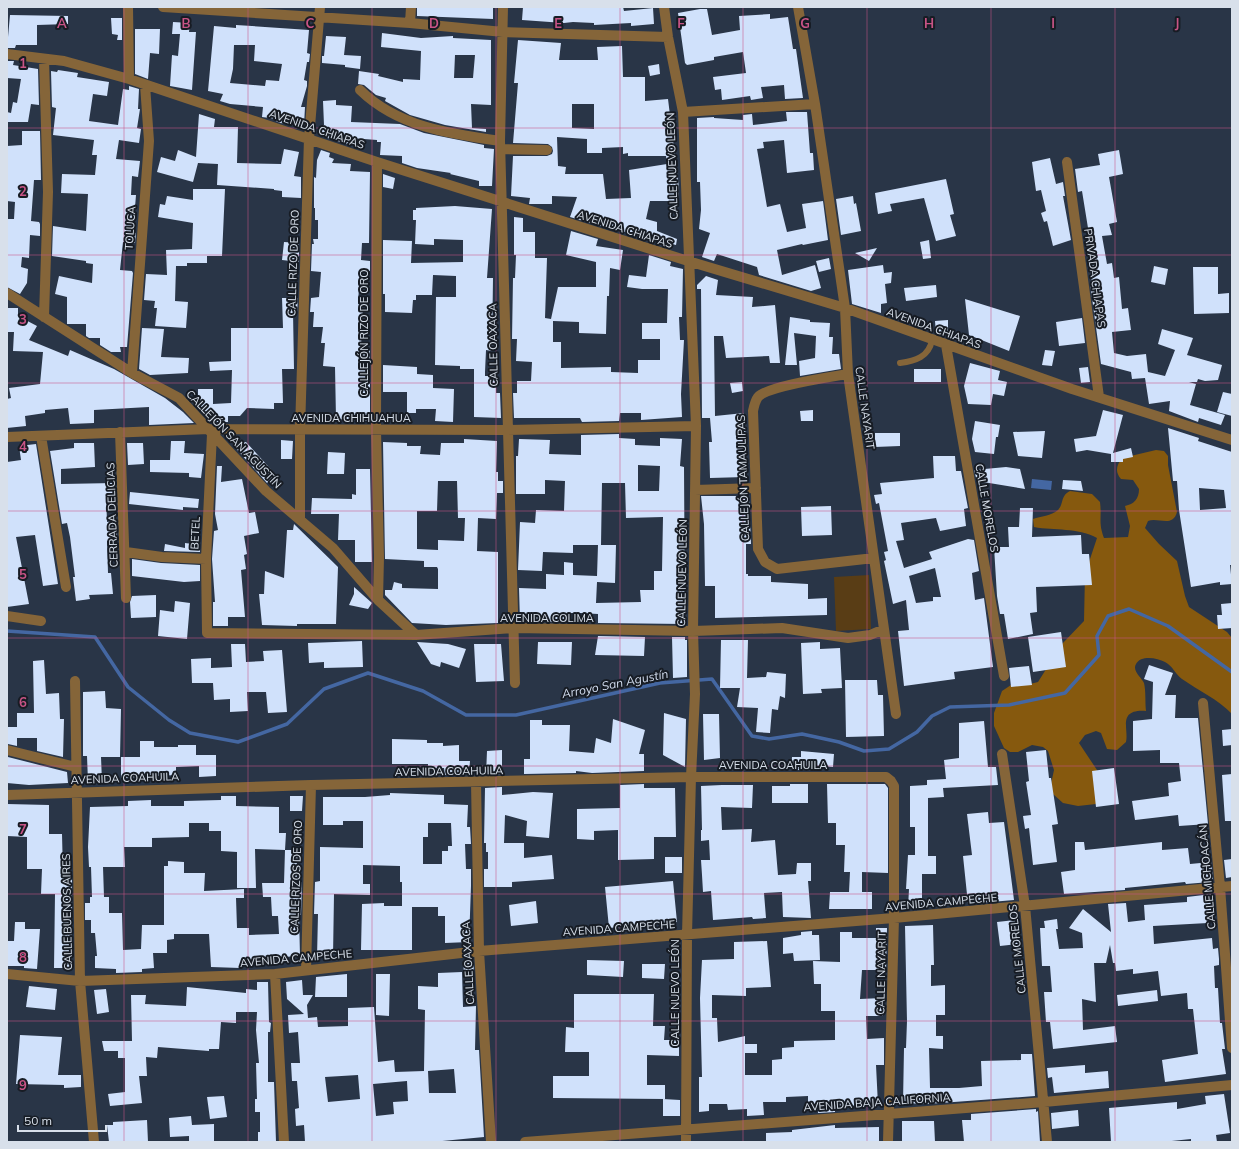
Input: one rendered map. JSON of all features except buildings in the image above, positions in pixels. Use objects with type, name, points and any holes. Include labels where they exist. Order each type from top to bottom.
[{"type":"street","points":[[128,7],[128,79]]},
{"type":"street","points":[[163,7],[319,12],[503,32],[668,37]]},
{"type":"street","points":[[410,22],[411,7]]},
{"type":"street","name":"CALLE OAXACA","points":[[503,7],[500,145],[507,430],[516,683]]},
{"type":"street","name":"CALLE NUEVO LEÓN","points":[[664,7],[668,37],[683,112],[696,426],[693,632],[695,694],[691,777],[687,935],[686,1142]]},
{"type":"street","name":"CALLE NAYARIT","points":[[798,7],[815,104],[845,308],[848,374],[896,714]]},
{"type":"street","name":"CALLE RIZO DE ORO","points":[[300,520],[300,430],[309,138],[319,12]]},
{"type":"street","name":"AVENIDA CHIAPAS","points":[[7,54],[64,61],[128,79],[502,202],[688,261],[845,308],[946,345],[1232,440]]},
{"type":"street","points":[[44,59],[48,192],[44,317]]},
{"type":"street","name":"TOLUCA","points":[[132,373],[149,141],[145,85]]},
{"type":"street","points":[[360,90],[376,104],[424,128],[500,145],[547,150]]},
{"type":"street","points":[[683,112],[815,104]]},
{"type":"street","name":"CALLEJÓN RIZO DE ORO","points":[[377,162],[376,430],[379,558],[378,600]]},
{"type":"street","name":"PRIVADA CHIAPAS","points":[[1067,162],[1099,397]]},
{"type":"street","name":"CALLEJÓN SAN AGUSTÍN","points":[[7,293],[132,373],[179,398],[266,491],[333,548],[378,600],[416,635]]},
{"type":"street","name":"CALLE MORELOS","points":[[946,345],[1004,676]]},
{"type":"street","name":"CALLEJÓN TAMAULIPAS","points":[[848,374],[772,390],[758,397],[753,411],[758,549],[760,556],[770,566],[785,569],[874,558]]},
{"type":"street","name":"AVENIDA CHIHUAHUA","points":[[7,437],[120,432],[507,430],[696,426]]},
{"type":"street","name":"CERRADA DELICIAS","points":[[120,432],[126,552],[126,598]]},
{"type":"street","name":"BETEL","points":[[207,633],[206,559],[211,432]]},
{"type":"street","points":[[41,436],[66,587]]},
{"type":"street","points":[[695,490],[756,488]]},
{"type":"street","points":[[126,552],[162,557],[206,559]]},
{"type":"street","points":[[7,616],[41,621]]},
{"type":"street","name":"AVENIDA COLIMA","points":[[207,633],[416,635],[515,628],[693,632],[782,628],[848,638],[870,635],[884,629]]},
{"type":"street","name":"CALLE BUENOS AIRES","points":[[75,681],[80,981],[94,1142]]},
{"type":"street","name":"CALLE MICHOACÁN","points":[[1203,703],[1220,887],[1232,1048]]},
{"type":"street","points":[[7,750],[76,767]]},
{"type":"street","name":"CALLE MORELOS","points":[[1002,754],[1025,906],[1047,1142]]},
{"type":"street","name":"AVENIDA COAHUILA","points":[[7,795],[311,785],[691,777],[886,778],[891,780]]},
{"type":"street","name":"CALLE NAYARIT","points":[[888,1142],[894,918],[894,786],[891,780]]},
{"type":"street","name":"CALLE OAXACA","points":[[476,782],[479,951],[491,1142]]},
{"type":"street","name":"CALLE RIZOS DE ORO","points":[[306,970],[311,785]]},
{"type":"street","name":"AVENIDA CAMPECHE","points":[[7,974],[80,981],[275,974],[479,951],[894,918],[1232,886]]},
{"type":"street","points":[[275,974],[284,1142]]},
{"type":"street","name":"AVENIDA BAJA CALIFORNIA","points":[[525,1142],[1044,1102],[1232,1085]]},
{"type":"lane","points":[[900,363],[908,362],[924,356],[931,349],[932,340]]},
{"type":"shaded area","points":[[1156,450],[1164,451],[1168,456],[1168,465],[1177,512],[1175,517],[1169,521],[1148,521],[1145,528],[1177,561],[1189,607],[1227,632],[1232,638],[1232,714],[1215,699],[1182,679],[1165,662],[1158,659],[1149,658],[1138,661],[1135,669],[1144,683],[1146,711],[1131,713],[1128,717],[1126,721],[1126,742],[1117,750],[1107,749],[1101,733],[1096,731],[1085,735],[1079,743],[1099,773],[1096,804],[1078,806],[1063,803],[1053,794],[1051,784],[1054,770],[1048,751],[1043,747],[1032,745],[1018,752],[1010,752],[1004,748],[994,726],[994,713],[1002,691],[1014,683],[1030,684],[1038,682],[1062,644],[1084,621],[1085,574],[1097,538],[1082,532],[1034,527],[1033,519],[1049,515],[1058,510],[1063,498],[1070,491],[1092,494],[1100,502],[1102,533],[1104,538],[1128,537],[1130,526],[1125,506],[1131,504],[1135,500],[1138,496],[1139,489],[1133,480],[1121,479],[1117,471],[1117,466],[1122,458]]},
{"type":"shaded area","points":[[869,575],[871,629],[836,631],[834,577]]},
{"type":"water","points":[[1032,479],[1052,481],[1051,490],[1031,488]]},
{"type":"waterway","name":"Arroyo San Agustín","points":[[7,631],[95,637],[128,687],[169,720],[190,733],[238,742],[287,724],[324,689],[368,673],[423,691],[466,715],[516,715],[660,683],[712,679],[752,736],[769,739],[802,734],[839,742],[864,751],[889,749],[917,732],[932,716],[950,707],[1009,705],[1065,693],[1099,655],[1097,636],[1108,616],[1129,609],[1168,626],[1232,672]]}]
